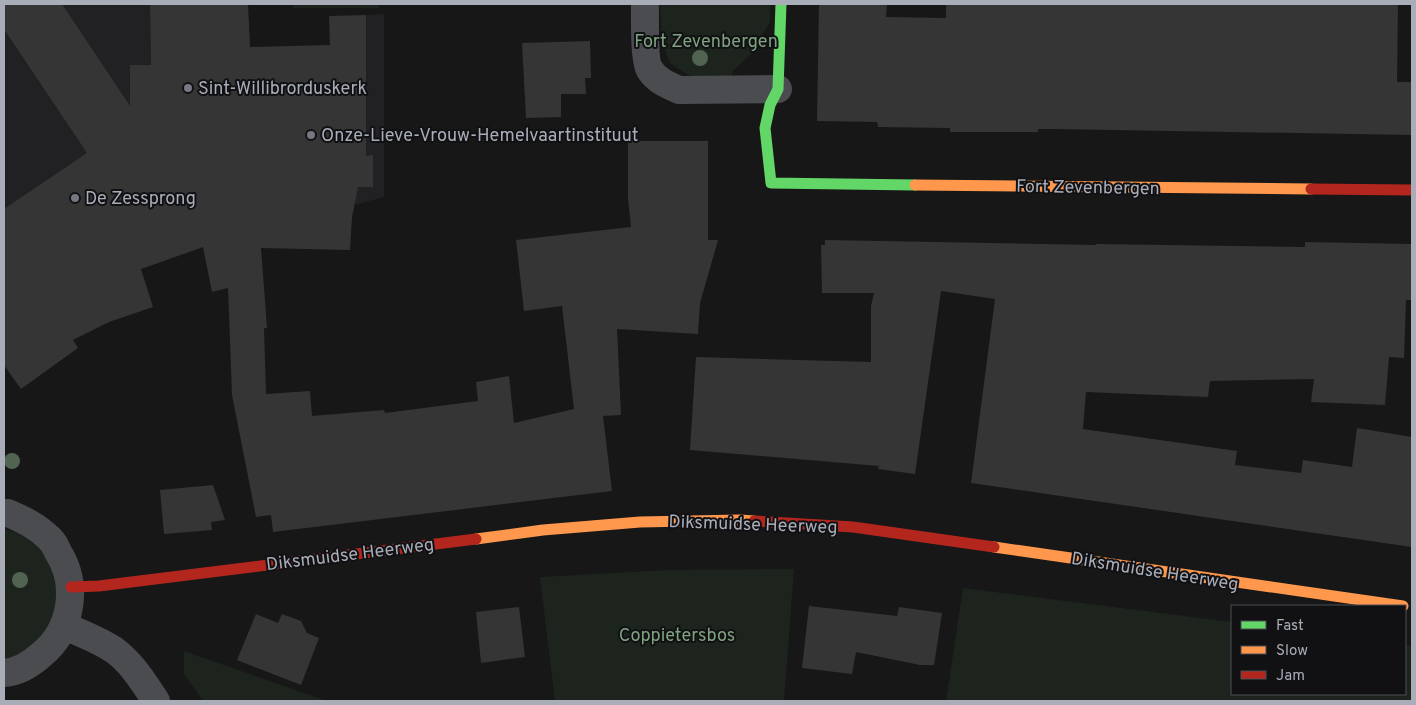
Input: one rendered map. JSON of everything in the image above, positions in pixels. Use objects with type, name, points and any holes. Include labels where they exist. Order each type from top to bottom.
[{"type":"street","points":[[645,4],[648,68],[664,84],[679,90],[778,88]]},
{"type":"street","name":"Fort Zevenbergen","points":[[781,4],[778,88],[770,105],[765,128],[771,183],[1412,190]]},
{"type":"street","points":[[4,513],[32,523],[51,540],[65,562],[71,587],[70,607],[64,626],[50,648],[31,664],[4,674]]},
{"type":"street","name":"Diksmuidse Heerweg","points":[[71,587],[99,586],[543,530],[640,522],[740,520],[853,527],[1397,605]]},
{"type":"street","points":[[64,626],[91,637],[113,650],[142,679],[156,701]]},
{"type":"shaded area","points":[[4,4],[150,4],[151,65],[133,65],[133,79],[330,45],[366,15],[384,14],[384,197],[221,241],[4,317]]},
{"type":"green space","points":[[293,4],[379,4],[379,8],[293,8]]},
{"type":"green space","name":"Fort Zevenbergen","points":[[660,4],[770,4],[770,22],[751,54],[733,71],[731,80],[693,78],[670,63],[662,43]]},
{"type":"green space","points":[[4,529],[22,534],[41,549],[54,568],[59,591],[56,615],[30,652],[4,663]]},
{"type":"green space","name":"Coppietersbos","points":[[794,569],[784,701],[555,701],[540,577],[669,570]]},
{"type":"green space","points":[[963,588],[1231,622],[1231,695],[1406,695],[1406,645],[1412,646],[1412,701],[946,701]]},
{"type":"green space","points":[[184,651],[327,701],[203,701],[184,674]]},
{"type":"building","points":[[4,4],[62,4],[130,106],[130,65],[151,65],[150,4],[248,4],[250,47],[330,45],[329,16],[366,15],[366,156],[373,155],[373,187],[358,187],[352,217],[350,250],[261,248],[267,328],[264,328],[266,394],[310,391],[312,416],[384,410],[385,413],[478,401],[476,382],[509,376],[514,423],[574,409],[562,306],[524,311],[516,240],[631,227],[628,199],[628,141],[708,141],[708,240],[718,240],[700,303],[698,334],[617,329],[621,415],[603,416],[612,491],[273,532],[271,515],[256,517],[232,395],[228,288],[212,292],[203,247],[141,269],[153,307],[109,322],[73,340],[78,348],[21,389],[4,365],[4,209],[87,153],[4,29]]},
{"type":"building","points":[[819,4],[887,4],[886,17],[946,18],[946,4],[1398,4],[1397,82],[1412,82],[1412,135],[1055,129],[1038,129],[1038,132],[950,132],[950,128],[878,127],[877,122],[817,121]]},
{"type":"building","points":[[590,41],[591,78],[585,78],[586,94],[561,94],[561,117],[526,118],[522,43]]},
{"type":"building","points":[[825,240],[1305,247],[1305,242],[1412,244],[1412,300],[1406,300],[1404,358],[1389,357],[1385,405],[1311,402],[1314,379],[1210,381],[1208,397],[1086,392],[1083,429],[1237,451],[1235,465],[1301,473],[1303,460],[1352,467],[1357,428],[1412,437],[1412,547],[971,483],[995,299],[941,291],[915,474],[878,469],[879,466],[690,450],[696,357],[871,362],[871,306],[874,293],[822,293],[821,245],[825,245]]},
{"type":"building","points":[[213,485],[225,520],[211,522],[212,530],[164,534],[160,490]]},
{"type":"building","points":[[809,606],[897,616],[899,607],[942,613],[934,665],[920,665],[856,652],[852,674],[802,668]]},
{"type":"building","points":[[519,607],[525,657],[481,663],[476,612]]},
{"type":"building","points":[[256,614],[278,623],[282,614],[301,621],[307,633],[319,638],[301,685],[237,660]]},
{"type":"traffic: fast","points":[[781,4],[778,89],[770,105],[765,128],[771,183],[915,185]]},
{"type":"traffic: slow","points":[[915,185],[1311,189]]},
{"type":"traffic: slow","points":[[476,539],[543,530],[640,522],[754,521]]},
{"type":"traffic: slow","points":[[994,547],[1396,605]]},
{"type":"traffic: jam","points":[[1311,189],[1412,190]]},
{"type":"traffic: jam","points":[[754,521],[853,527],[994,547]]},
{"type":"traffic: jam","points":[[71,587],[99,586],[476,539]]},
{"type":"place","name":"Sint-Willibrorduskerk","points":[[188,88]]},
{"type":"place","name":"Onze-Lieve-Vrouw-Hemelvaartinstituut","points":[[311,135]]},
{"type":"place","name":"De Zessprong","points":[[75,198]]}]
